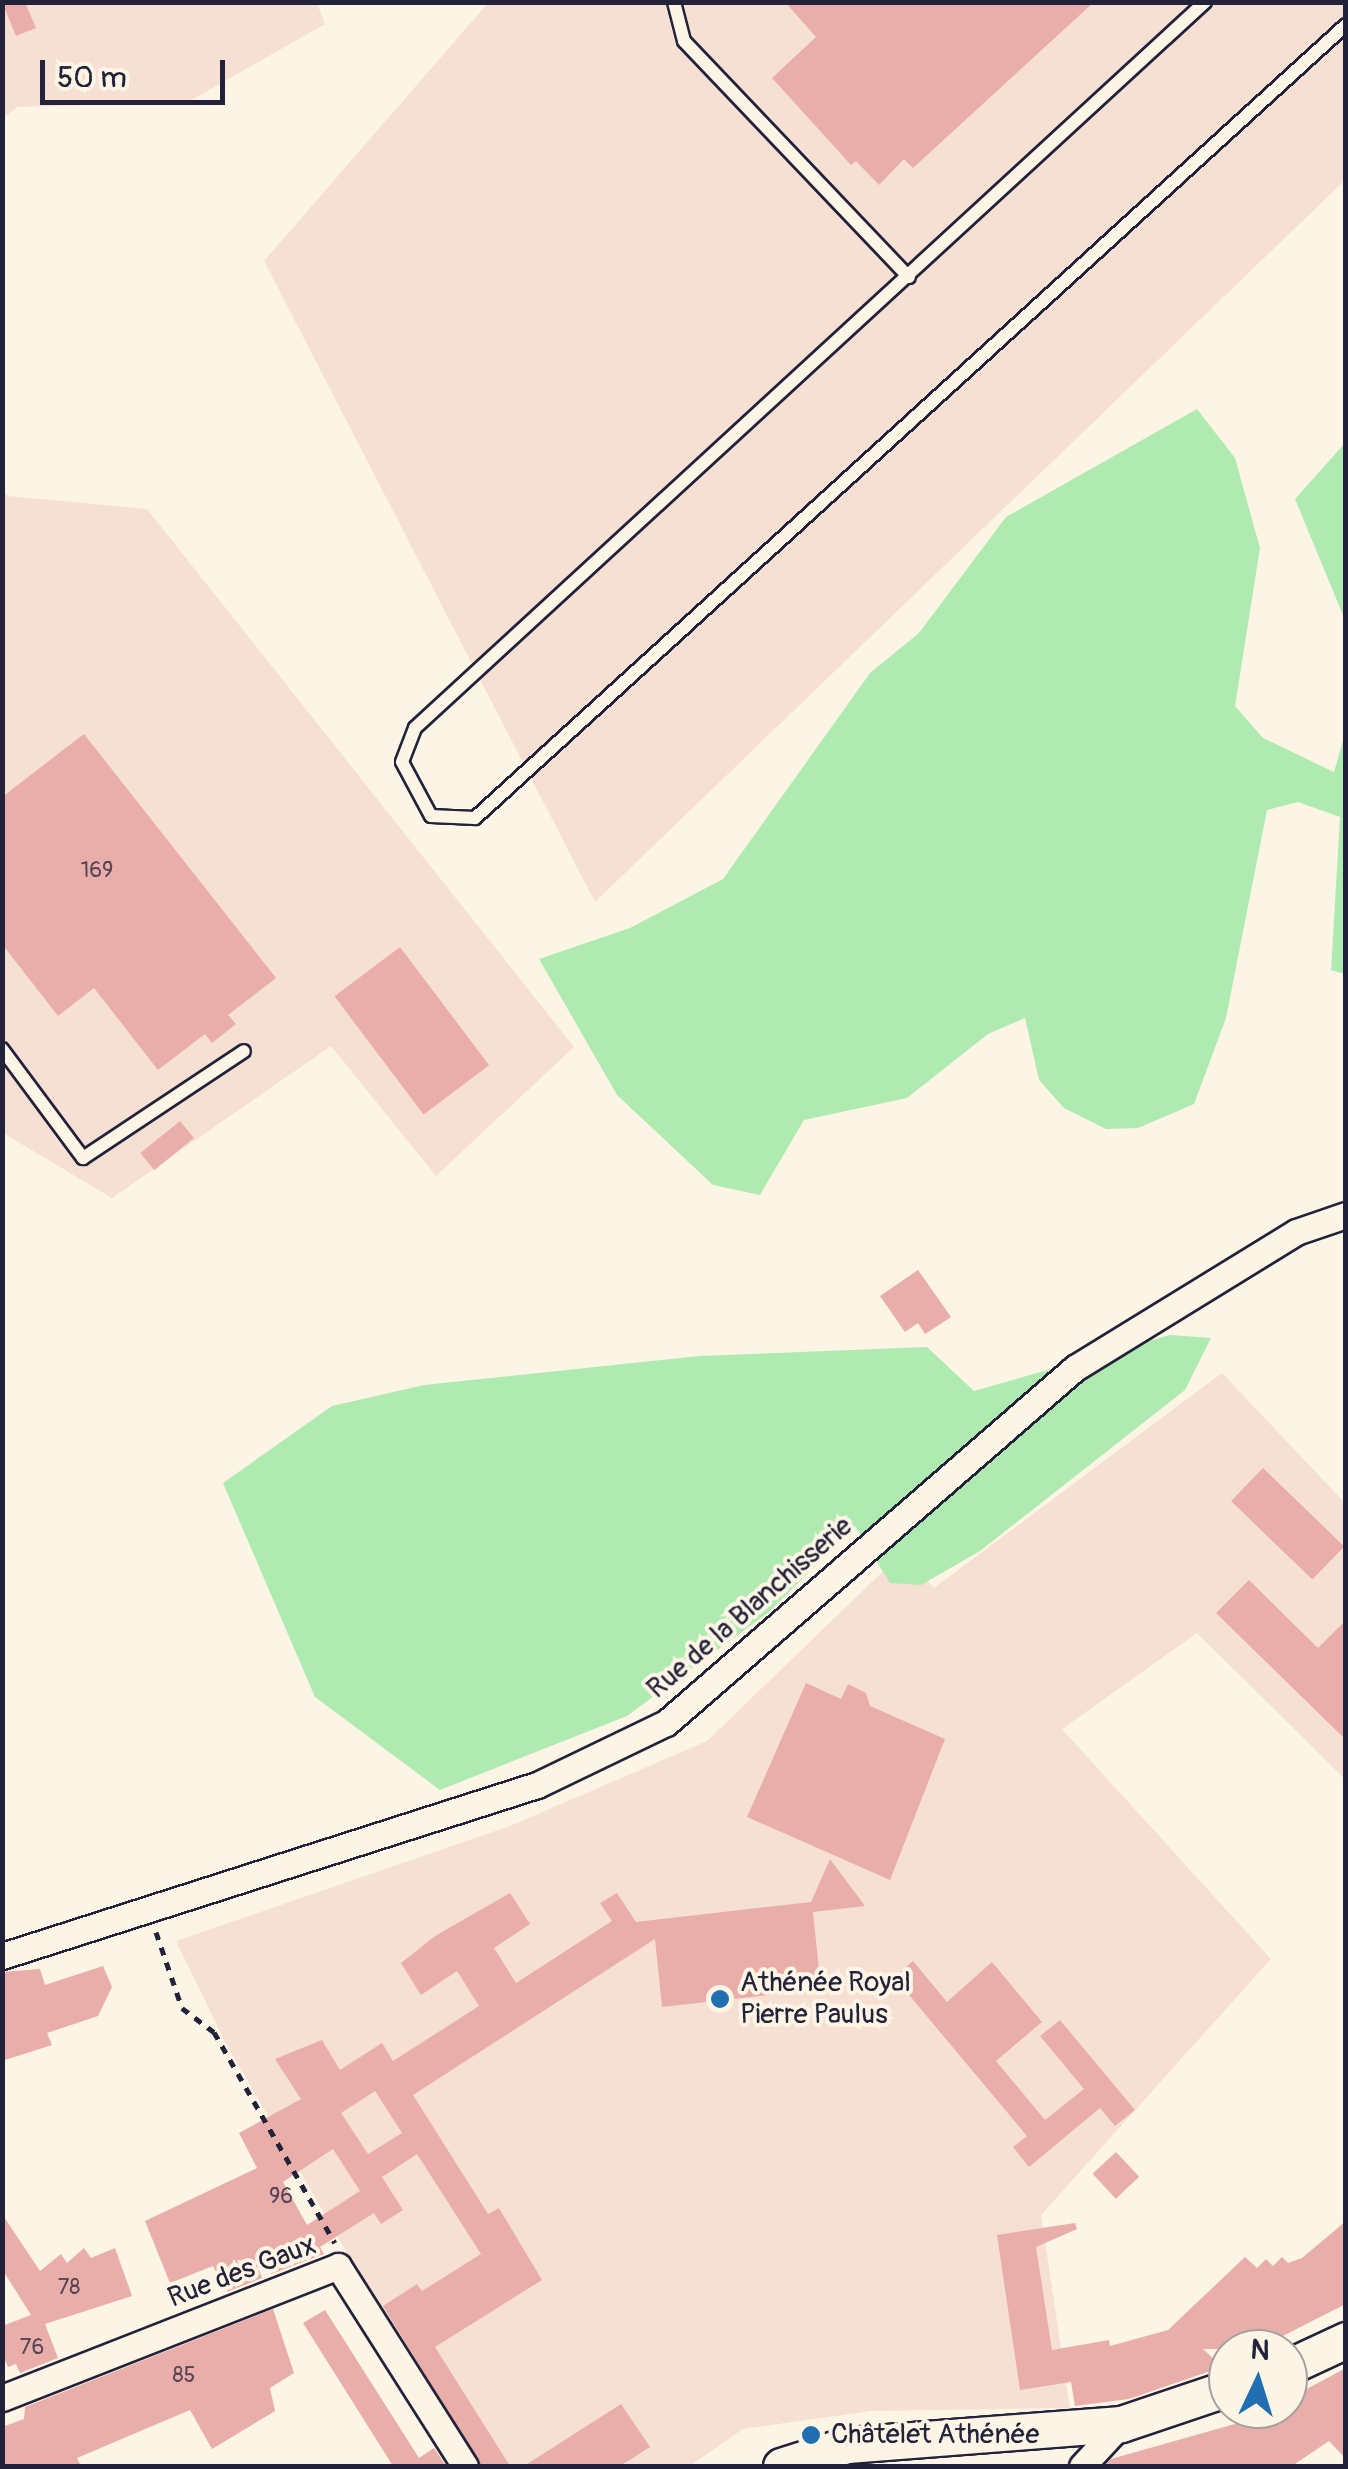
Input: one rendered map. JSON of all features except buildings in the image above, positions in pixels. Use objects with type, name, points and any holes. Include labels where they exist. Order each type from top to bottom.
[{"type":"main road","points":[[1308,2358],[1346,2340]]},
{"type":"main road","points":[[781,2466],[847,2445],[1121,2424],[1208,2395]]},
{"type":"street","name":"Rue de la Blanchisserie","points":[[2,1956],[537,1785],[666,1723],[1075,1368],[1296,1232],[1346,1215]]},
{"type":"street","name":"Rue des Gaux","points":[[2,2398],[338,2266],[465,2466]]},
{"type":"street","points":[[1082,2466],[1121,2424]]},
{"type":"lane","points":[[674,2],[684,40],[909,277]]},
{"type":"lane","points":[[1205,2],[415,728],[402,762],[431,816],[475,818],[1346,26]]},
{"type":"lane","points":[[2,1049],[84,1158],[244,1051]]},
{"type":"path","points":[[150,1908],[182,2008],[214,2032],[242,2077],[334,2239],[338,2266]]},
{"type":"shaded area","points":[[3,3],[317,3],[325,24],[188,102],[17,107],[3,118]]},
{"type":"shaded area","points":[[488,3],[1345,3],[1345,180],[595,902],[264,261]]},
{"type":"shaded area","points":[[2,490],[8,496],[147,509],[574,1047],[436,1176],[331,1046],[112,1198],[3,1133]]},
{"type":"shaded area","name":"Athénée Royal Pierre Paulus","points":[[1222,1373],[1345,1503],[1345,1779],[1197,1633],[1062,1729],[1271,1959],[1041,2215],[1070,2408],[871,2411],[743,2429],[690,2466],[483,2466],[361,2277],[224,2040],[176,1941],[510,1826],[707,1741],[902,1553],[934,1588]]},
{"type":"green space","points":[[1197,409],[1235,458],[1260,548],[1235,706],[1263,738],[1334,772],[1345,734],[1345,974],[1331,970],[1340,817],[1298,802],[1267,810],[1226,1018],[1194,1104],[1138,1128],[1106,1129],[1064,1108],[1039,1080],[1025,1018],[988,1034],[907,1098],[804,1120],[760,1195],[713,1185],[617,1095],[539,959],[630,928],[723,879],[870,673],[919,633],[1006,517]]},
{"type":"green space","points":[[1345,443],[1345,620],[1295,499]]},
{"type":"green space","points":[[1170,1335],[1211,1338],[1185,1390],[980,1551],[921,1585],[890,1583],[855,1526],[769,1612],[627,1716],[440,1790],[315,1697],[223,1483],[332,1406],[424,1385],[699,1356],[927,1347],[974,1391]]},
{"type":"place","name":"Athénée Royal Pierre Paulus","points":[[720,1999]]},
{"type":"place","name":"Châtelet Athénée","points":[[811,2435]]}]
